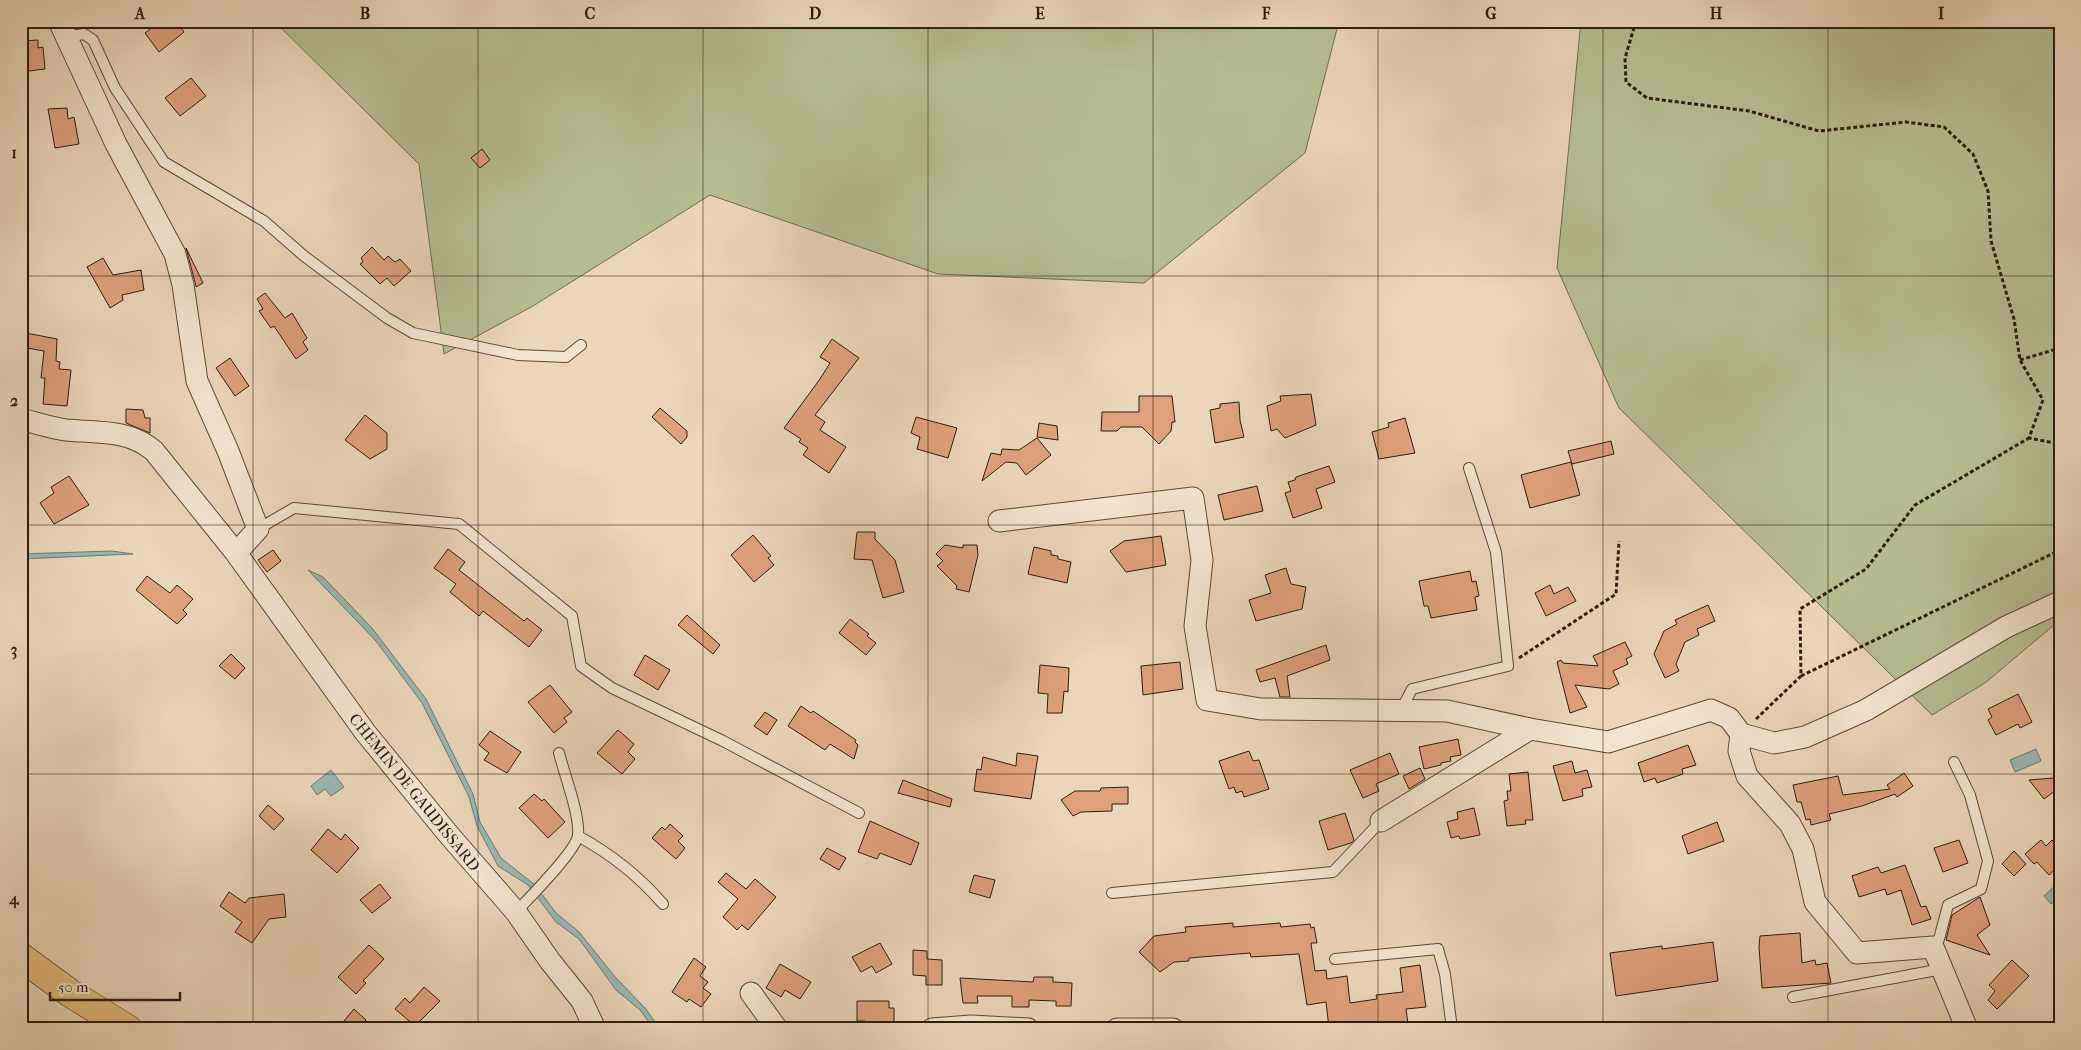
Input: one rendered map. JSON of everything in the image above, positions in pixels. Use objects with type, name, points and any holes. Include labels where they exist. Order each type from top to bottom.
[{"type":"main road","points":[[21,957],[70,994],[128,1029]]},
{"type":"street","points":[[61,29],[116,144],[175,254],[183,285],[197,381],[228,450],[258,529],[236,553]]},
{"type":"street","name":"CHEMIN DE GAUDISSARD","points":[[21,419],[64,430],[110,432],[143,441],[154,450],[236,553],[364,732],[449,835],[516,912],[550,961],[582,1001],[595,1029]]},
{"type":"street","points":[[999,521],[1193,498],[1202,560],[1195,626],[1207,700],[1261,709],[1448,711],[1530,729],[1608,742],[1711,710],[1729,718],[1741,734],[1774,743],[1805,738],[1866,710],[2006,626],[2060,602]]},
{"type":"street","points":[[1382,821],[1530,729]]},
{"type":"street","points":[[1741,734],[1739,751],[1747,776],[1790,824],[1803,849],[1814,902],[1857,953],[1933,947],[1967,1029]]},
{"type":"street","points":[[752,994],[777,1029]]},
{"type":"street","points":[[932,1029],[971,1026],[1028,1029]]},
{"type":"street","points":[[1116,1029],[1172,1029]]},
{"type":"lane","points":[[61,29],[84,34],[93,40],[115,88],[164,162],[264,221],[304,256],[387,318],[412,333],[518,356],[566,358],[581,345]]},
{"type":"lane","points":[[1401,710],[1412,689],[1508,666],[1496,552],[1469,468]]},
{"type":"lane","points":[[258,529],[294,508],[459,524],[572,616],[580,666],[612,688],[723,741],[859,813]]},
{"type":"lane","points":[[516,912],[570,851],[578,836],[576,817],[559,753]]},
{"type":"lane","points":[[1933,947],[1939,939],[1948,905],[1981,890],[1988,861],[1970,795],[1954,762]]},
{"type":"lane","points":[[1112,894],[1333,872],[1382,821]]},
{"type":"lane","points":[[578,836],[609,853],[648,887],[663,904]]},
{"type":"lane","points":[[1335,959],[1438,949],[1445,974],[1452,1029]]},
{"type":"lane","points":[[1793,997],[1942,969]]},
{"type":"path","points":[[1636,21],[1625,58],[1626,82],[1647,98],[1748,111],[1819,131],[1906,122],[1944,127],[1973,154],[1988,191],[1991,241],[2014,319],[2020,360],[2043,400],[2029,438],[1915,505],[1866,569],[1800,609],[1801,676]]},
{"type":"path","points":[[2020,360],[2060,348]]},
{"type":"path","points":[[2029,438],[2060,444]]},
{"type":"path","points":[[1508,666],[1616,594],[1619,541]]},
{"type":"path","points":[[1741,734],[1801,676],[2060,550]]},
{"type":"green space","points":[[274,21],[1339,21],[1305,153],[1144,283],[938,274],[710,195],[533,306],[444,354],[419,164]]},
{"type":"green space","points":[[1581,21],[2060,21],[2060,620],[1985,683],[1932,715],[1619,408],[1557,268]]},
{"type":"water","points":[[112,551],[133,554],[21,559],[21,554]]},
{"type":"water","points":[[308,570],[323,577],[372,628],[426,699],[473,794],[480,822],[501,858],[535,885],[556,913],[579,932],[616,978],[645,1008],[660,1029],[654,1029],[640,1010],[616,990],[579,939],[556,922],[528,885],[498,866],[477,826],[469,797],[422,703],[376,641]]},
{"type":"water","points":[[2036,749],[2041,761],[2015,772],[2010,760]]},
{"type":"water","points":[[331,770],[344,787],[331,796],[325,789],[317,795],[311,786]]},
{"type":"water","points":[[2060,881],[2060,896],[2051,904],[2044,896]]},
{"type":"building","points":[[161,21],[176,21],[184,32],[159,52],[145,33]]},
{"type":"building","points":[[38,40],[38,48],[43,47],[45,69],[21,72],[22,41]]},
{"type":"building","points":[[191,78],[206,96],[180,116],[165,98]]},
{"type":"building","points":[[67,108],[68,119],[74,117],[79,144],[55,148],[48,109]]},
{"type":"building","points":[[482,149],[490,160],[480,168],[471,158]]},
{"type":"building","points":[[372,247],[384,260],[388,256],[395,262],[400,259],[411,271],[394,286],[387,278],[380,284],[360,264],[363,262],[361,258]]},
{"type":"building","points":[[186,248],[203,283],[196,287],[195,282]]},
{"type":"building","points":[[103,258],[113,275],[141,270],[144,290],[122,295],[123,300],[110,308],[87,267]]},
{"type":"building","points":[[265,293],[285,318],[292,313],[307,338],[303,342],[308,350],[296,359],[274,326],[271,328],[259,311],[263,309],[257,299]]},
{"type":"building","points":[[21,332],[57,339],[56,361],[60,362],[59,369],[71,370],[67,406],[43,404],[45,378],[41,378],[44,351],[21,347]]},
{"type":"building","points":[[832,339],[859,358],[815,415],[825,422],[820,430],[846,447],[829,473],[803,455],[808,448],[799,442],[801,439],[784,428],[830,363],[820,357]]},
{"type":"building","points":[[230,358],[249,386],[235,396],[216,368]]},
{"type":"building","points":[[1311,394],[1316,425],[1285,438],[1277,429],[1271,431],[1267,406],[1281,401],[1280,396]]},
{"type":"building","points":[[1139,396],[1172,396],[1175,422],[1172,422],[1171,431],[1159,444],[1142,427],[1121,427],[1117,431],[1101,431],[1102,412],[1139,412]]},
{"type":"building","points":[[1239,402],[1240,420],[1244,437],[1215,443],[1210,410],[1220,408],[1220,404]]},
{"type":"building","points":[[660,408],[687,431],[687,437],[681,444],[652,417]]},
{"type":"building","points":[[126,409],[143,410],[145,418],[150,418],[150,433],[126,423]]},
{"type":"building","points":[[365,415],[387,433],[387,449],[370,459],[345,440]]},
{"type":"building","points":[[916,417],[957,428],[948,458],[917,449],[920,437],[911,433]]},
{"type":"building","points":[[1405,418],[1415,453],[1379,459],[1372,432],[1389,427],[1388,423]]},
{"type":"building","points":[[1039,423],[1057,426],[1058,440],[1037,437]]},
{"type":"building","points":[[1037,438],[1051,455],[1026,475],[1017,463],[1006,462],[982,481],[991,453],[1001,455],[1002,449],[1019,450]]},
{"type":"building","points":[[1611,441],[1614,454],[1572,464],[1568,451]]},
{"type":"building","points":[[1571,462],[1580,495],[1530,508],[1521,475]]},
{"type":"building","points":[[1329,466],[1335,482],[1316,489],[1322,508],[1293,518],[1285,493],[1291,491],[1288,482],[1295,480],[1296,477]]},
{"type":"building","points":[[69,476],[89,505],[54,524],[40,503],[54,493],[51,487]]},
{"type":"building","points":[[1257,486],[1263,511],[1224,520],[1218,495]]},
{"type":"building","points":[[857,532],[875,532],[875,539],[895,560],[904,592],[883,598],[872,560],[854,559]]},
{"type":"building","points":[[753,535],[771,556],[768,558],[774,565],[754,582],[731,555]]},
{"type":"building","points":[[1161,536],[1166,565],[1126,572],[1110,551],[1124,541]]},
{"type":"building","points":[[945,545],[963,548],[963,545],[977,545],[978,555],[969,592],[956,589],[957,586],[937,566],[943,561],[936,554]]},
{"type":"building","points":[[1034,547],[1051,551],[1051,555],[1058,556],[1058,559],[1071,562],[1067,583],[1028,574]]},
{"type":"building","points":[[448,549],[465,562],[459,570],[524,621],[527,618],[542,630],[529,647],[483,611],[479,616],[450,592],[456,584],[434,568]]},
{"type":"building","points":[[273,550],[281,561],[267,572],[258,560]]},
{"type":"building","points":[[1286,568],[1291,584],[1306,587],[1302,609],[1256,621],[1249,600],[1271,593],[1265,575]]},
{"type":"building","points":[[1470,571],[1472,582],[1476,581],[1479,596],[1475,597],[1477,610],[1431,618],[1428,606],[1424,606],[1419,581]]},
{"type":"building","points":[[147,576],[170,593],[177,585],[193,599],[183,610],[187,614],[177,624],[136,590]]},
{"type":"building","points":[[1550,585],[1554,594],[1568,587],[1576,601],[1546,616],[1535,593]]},
{"type":"building","points":[[1708,605],[1715,621],[1697,629],[1699,635],[1685,642],[1676,664],[1679,671],[1665,678],[1654,654],[1664,631],[1677,624],[1675,620]]},
{"type":"building","points":[[687,615],[720,645],[713,654],[678,625]]},
{"type":"building","points":[[850,619],[869,634],[867,636],[876,643],[866,655],[839,633]]},
{"type":"building","points":[[1625,642],[1632,656],[1626,659],[1628,664],[1613,671],[1619,684],[1609,689],[1575,685],[1587,707],[1570,713],[1557,662],[1561,660],[1563,663],[1598,666],[1593,656]]},
{"type":"building","points":[[1326,645],[1330,660],[1287,676],[1290,697],[1280,697],[1275,678],[1260,682],[1256,670]]},
{"type":"building","points":[[231,654],[245,668],[235,679],[219,666]]},
{"type":"building","points":[[645,655],[670,670],[658,690],[634,675]]},
{"type":"building","points":[[1180,662],[1183,689],[1143,695],[1141,666]]},
{"type":"building","points":[[1040,665],[1069,668],[1068,692],[1064,691],[1062,713],[1047,713],[1048,694],[1038,693]]},
{"type":"building","points":[[550,685],[572,712],[564,718],[567,722],[554,733],[528,702]]},
{"type":"building","points":[[2018,694],[2032,722],[2020,728],[2018,724],[1996,735],[1988,720],[1992,717],[1988,709]]},
{"type":"building","points":[[801,706],[811,713],[813,711],[856,740],[855,742],[858,745],[854,759],[830,744],[825,750],[788,726]]},
{"type":"building","points":[[765,712],[777,720],[767,735],[754,726]]},
{"type":"building","points":[[618,730],[634,744],[628,752],[635,759],[622,774],[597,753]]},
{"type":"building","points":[[490,731],[521,752],[507,773],[484,760],[489,753],[479,745]]},
{"type":"building","points":[[1458,739],[1461,755],[1450,757],[1451,761],[1441,763],[1441,765],[1424,769],[1419,747]]},
{"type":"building","points":[[1688,745],[1696,765],[1682,769],[1683,774],[1657,783],[1655,778],[1644,782],[1638,763]]},
{"type":"building","points":[[1249,751],[1253,761],[1259,760],[1269,789],[1244,797],[1242,791],[1236,793],[1234,787],[1229,789],[1219,761]]},
{"type":"building","points":[[1017,753],[1038,756],[1031,799],[974,791],[977,769],[981,770],[983,757],[1016,766]]},
{"type":"building","points":[[1390,753],[1399,774],[1376,784],[1379,791],[1363,798],[1350,770]]},
{"type":"building","points":[[1572,761],[1575,773],[1587,770],[1592,787],[1582,789],[1583,796],[1563,801],[1553,766]]},
{"type":"building","points":[[1420,768],[1425,779],[1409,789],[1403,776]]},
{"type":"building","points":[[1528,772],[1533,820],[1525,820],[1526,824],[1507,826],[1504,801],[1508,800],[1507,791],[1511,791],[1509,774]]},
{"type":"building","points":[[1904,773],[1913,786],[1897,797],[1895,794],[1862,806],[1829,814],[1831,820],[1811,825],[1810,819],[1806,820],[1801,802],[1797,802],[1793,785],[1838,776],[1843,795],[1890,789],[1887,785]]},
{"type":"building","points":[[2053,778],[2060,787],[2044,799],[2029,780]]},
{"type":"building","points":[[903,780],[952,799],[950,807],[898,793]]},
{"type":"building","points":[[1128,787],[1128,804],[1112,804],[1112,811],[1081,812],[1073,816],[1061,800],[1075,791],[1100,791],[1101,788]]},
{"type":"building","points":[[534,794],[542,801],[544,799],[565,822],[548,838],[519,808]]},
{"type":"building","points":[[268,805],[284,819],[274,830],[259,816]]},
{"type":"building","points":[[1474,808],[1480,835],[1460,839],[1459,836],[1451,838],[1447,822],[1458,819],[1457,812]]},
{"type":"building","points":[[1345,813],[1354,840],[1351,843],[1328,850],[1319,821]]},
{"type":"building","points":[[870,821],[919,843],[911,865],[880,853],[877,859],[858,852]]},
{"type":"building","points":[[1717,822],[1724,841],[1688,854],[1682,836]]},
{"type":"building","points":[[670,824],[683,836],[678,841],[685,848],[676,859],[652,838],[662,827],[665,830]]},
{"type":"building","points":[[328,829],[341,840],[345,834],[359,848],[337,873],[311,850]]},
{"type":"building","points":[[1959,840],[1968,863],[1943,872],[1934,848]]},
{"type":"building","points":[[2041,840],[2046,846],[2052,840],[2060,850],[2060,865],[2049,875],[2037,862],[2034,864],[2025,854]]},
{"type":"building","points":[[827,848],[846,858],[839,870],[820,859]]},
{"type":"building","points":[[2014,851],[2026,864],[2014,876],[2002,864]]},
{"type":"building","points":[[1905,865],[1921,907],[1926,906],[1931,919],[1912,925],[1901,890],[1887,895],[1885,889],[1859,897],[1852,876],[1878,867],[1881,873]]},
{"type":"building","points":[[726,873],[746,889],[755,879],[776,897],[748,930],[742,925],[737,930],[723,917],[738,899],[718,882]]},
{"type":"building","points":[[974,875],[995,880],[990,898],[969,892]]},
{"type":"building","points":[[380,884],[391,898],[372,913],[360,900]]},
{"type":"building","points":[[229,892],[245,903],[249,898],[284,894],[286,917],[269,919],[252,943],[235,932],[242,922],[220,906]]},
{"type":"building","points":[[1980,897],[1990,925],[1977,935],[1990,955],[1946,940],[1952,915]]},
{"type":"building","points":[[1233,923],[1233,927],[1280,923],[1281,927],[1310,924],[1311,928],[1314,927],[1317,943],[1311,943],[1315,971],[1326,970],[1327,979],[1347,976],[1350,1003],[1377,999],[1376,995],[1403,992],[1400,968],[1420,965],[1426,1007],[1406,1009],[1408,1024],[1390,1027],[1390,1029],[1350,1029],[1349,1025],[1329,1028],[1326,1002],[1307,1005],[1299,954],[1251,957],[1250,953],[1189,958],[1189,961],[1174,962],[1160,972],[1139,952],[1154,936],[1186,932],[1185,927]]},
{"type":"building","points":[[1800,933],[1802,963],[1815,960],[1816,965],[1827,963],[1831,983],[1762,988],[1760,936]]},
{"type":"building","points":[[1713,942],[1718,981],[1616,996],[1610,953],[1662,946],[1662,949]]},
{"type":"building","points":[[880,943],[892,964],[876,973],[872,966],[861,972],[852,957]]},
{"type":"building","points":[[369,945],[384,959],[363,981],[366,983],[356,994],[338,977]]},
{"type":"building","points":[[913,950],[927,951],[927,959],[942,960],[942,985],[926,985],[926,976],[913,975]]},
{"type":"building","points":[[694,958],[706,967],[700,976],[708,982],[703,988],[711,994],[701,1007],[689,999],[687,1002],[672,992]]},
{"type":"building","points":[[2012,960],[2029,976],[1997,1009],[1988,1000],[1995,991],[1989,985]]},
{"type":"building","points":[[780,964],[811,982],[800,999],[785,990],[781,997],[766,988]]},
{"type":"building","points":[[1034,977],[1053,977],[1053,982],[1072,983],[1071,1006],[1056,1006],[1056,1001],[1029,1000],[1029,1007],[1012,1007],[1012,996],[977,996],[978,1003],[963,1003],[960,978],[1033,982]]},
{"type":"building","points":[[424,987],[440,1001],[415,1026],[395,1009],[405,998],[410,1003]]},
{"type":"building","points":[[857,1001],[889,1001],[889,1008],[894,1008],[894,1029],[865,1029],[865,1021],[857,1021]]},
{"type":"building","points":[[354,1009],[366,1020],[359,1029],[352,1029],[344,1021]]}]
